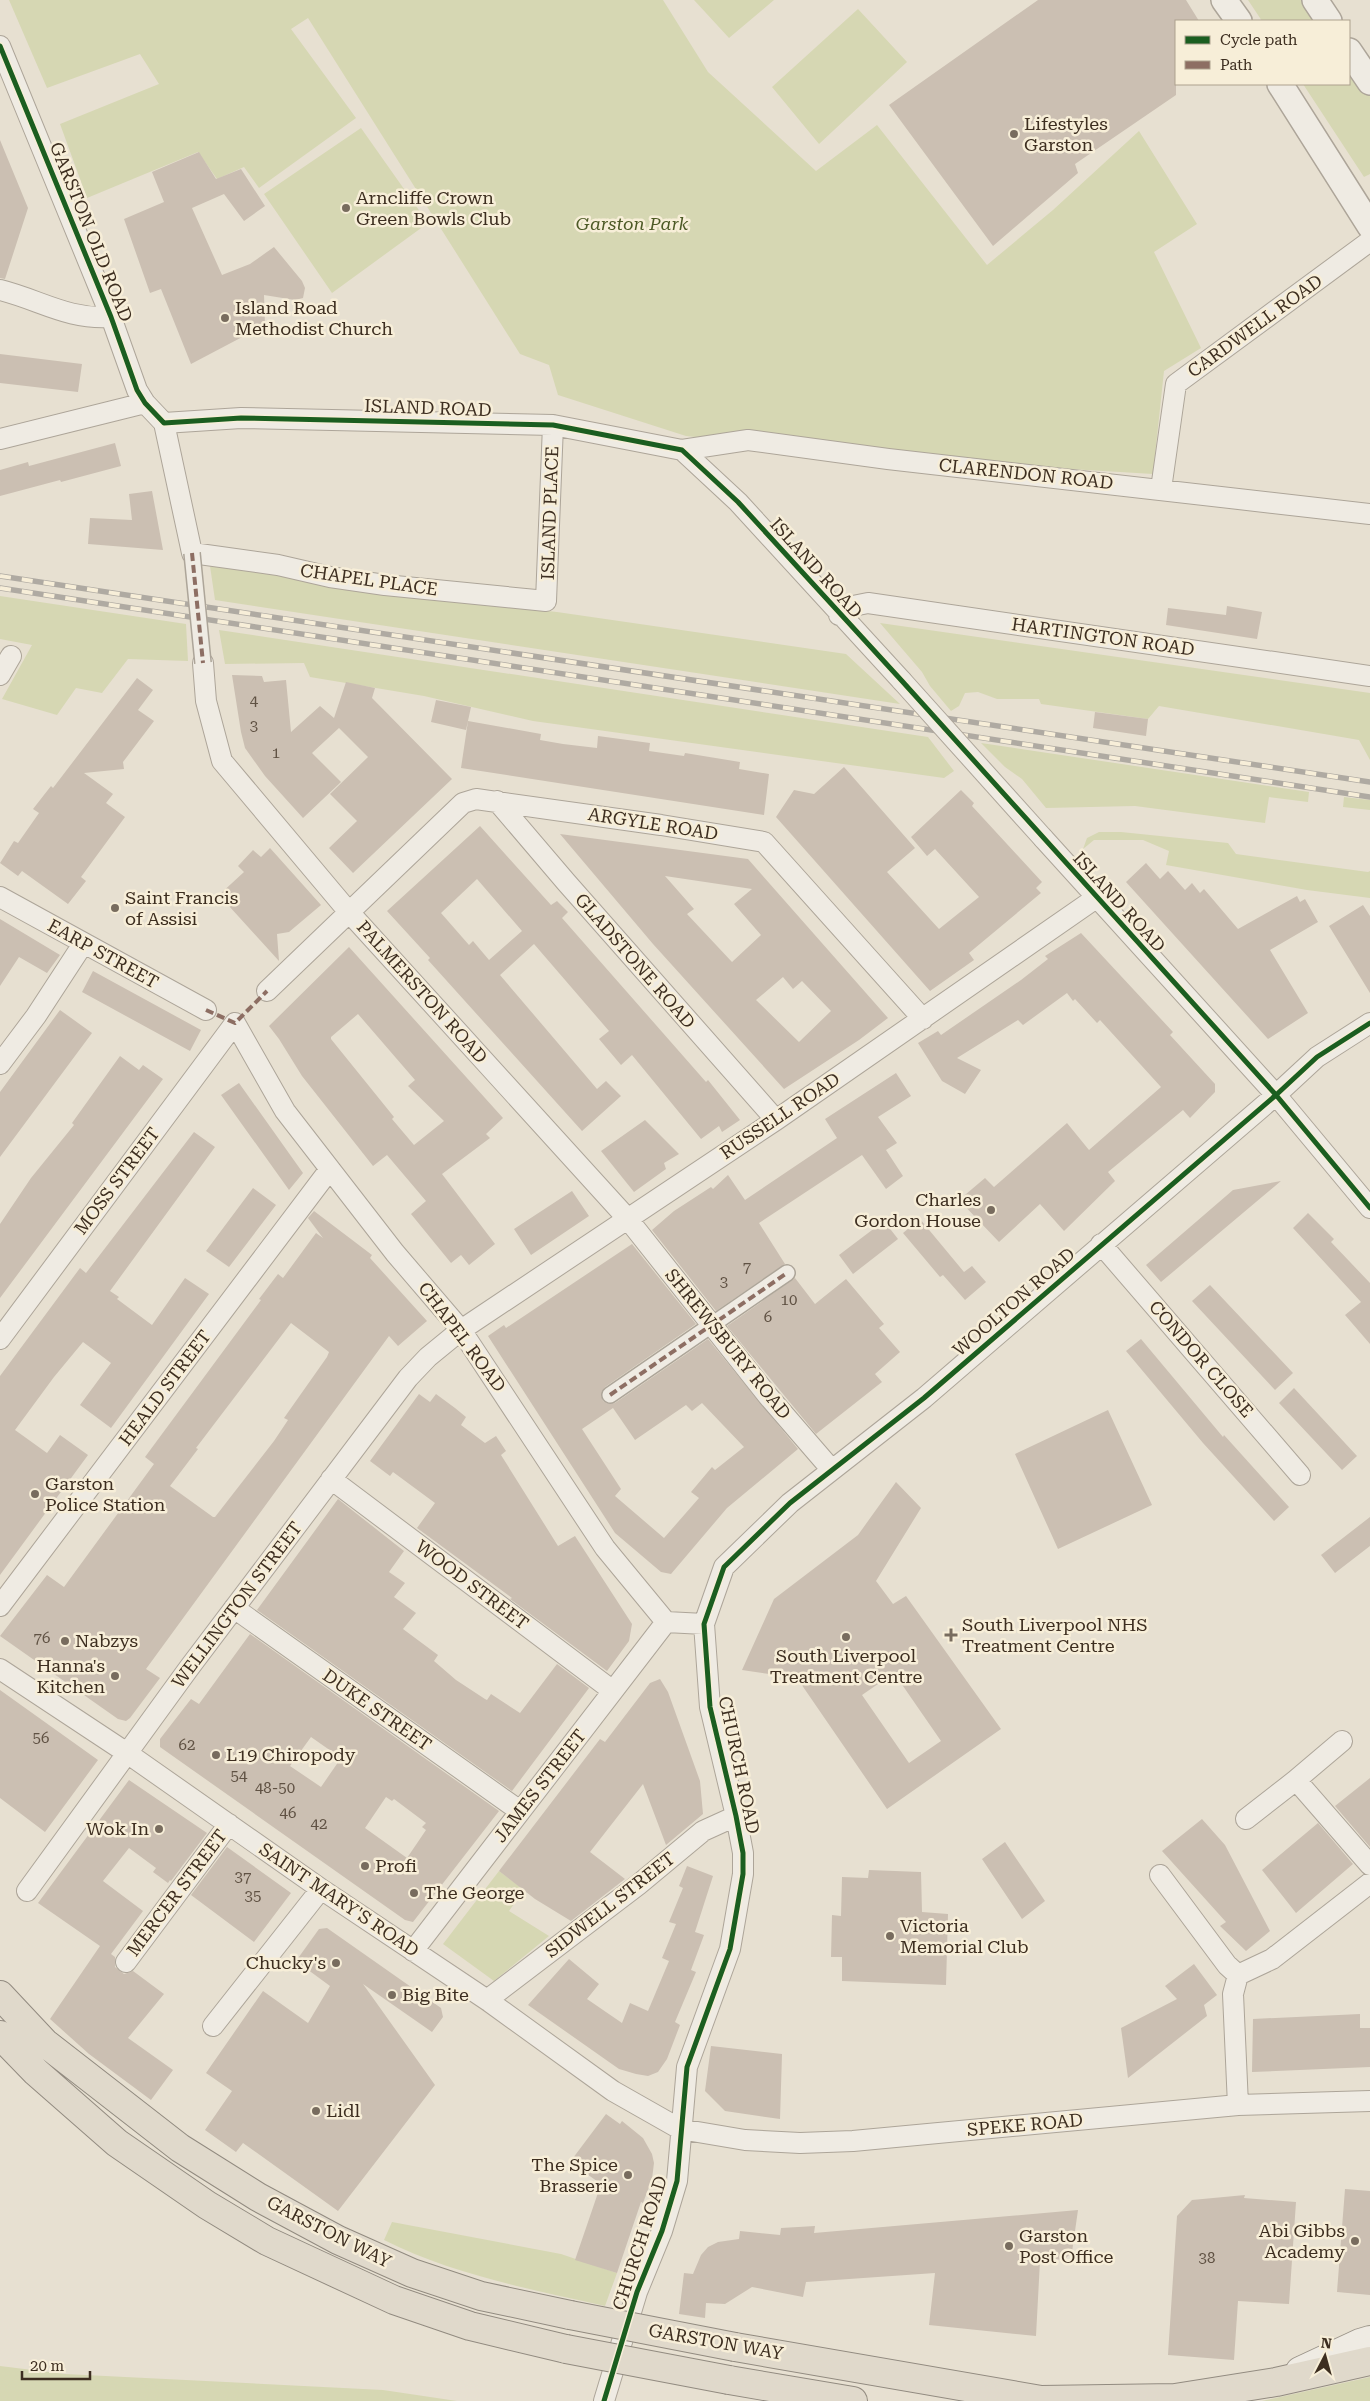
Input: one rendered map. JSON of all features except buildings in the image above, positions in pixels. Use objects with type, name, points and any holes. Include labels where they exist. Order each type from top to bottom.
[{"type":"highway","name":"GARSTON WAY","points":[[0,1995],[52,2049],[180,2148],[258,2197],[338,2240],[412,2273],[481,2296],[735,2346],[1040,2400],[1175,2398],[1276,2382],[1370,2361]]},
{"type":"highway","name":"GARSTON WAY","points":[[0,2035],[36,2072],[117,2143],[207,2205],[267,2240],[394,2300],[470,2326],[566,2350],[854,2401]]},
{"type":"main road","points":[[1276,2382],[1370,2340]]},
{"type":"street","points":[[1224,0],[1238,20]]},
{"type":"street","points":[[1315,0],[1328,20]]},
{"type":"street","name":"GARSTON OLD ROAD","points":[[0,46],[111,317],[137,390],[144,403],[164,423]]},
{"type":"street","points":[[1350,52],[1370,82]]},
{"type":"street","points":[[1281,85],[1366,213]]},
{"type":"street","name":"CARDWELL ROAD","points":[[1161,489],[1176,384],[1370,241]]},
{"type":"street","points":[[0,290],[22,295],[70,315],[95,318],[111,317]]},
{"type":"street","points":[[0,439],[144,403]]},
{"type":"street","name":"ISLAND ROAD","points":[[164,423],[241,418],[553,425],[682,450],[738,502],[839,615],[902,681],[1096,898],[1276,1095],[1370,1208]]},
{"type":"street","points":[[164,423],[192,553],[204,663]]},
{"type":"street","name":"ISLAND PLACE","points":[[546,602],[553,425]]},
{"type":"street","name":"CLARENDON ROAD","points":[[682,450],[748,440],[1370,514]]},
{"type":"street","name":"CHAPEL PLACE","points":[[192,553],[278,565],[330,577],[376,584],[546,602]]},
{"type":"street","name":"HARTINGTON ROAD","points":[[839,615],[853,606],[868,603],[1370,676]]},
{"type":"street","points":[[0,675],[11,656]]},
{"type":"street","name":"PALMERSTON ROAD","points":[[204,663],[206,701],[222,761],[348,911],[627,1218]]},
{"type":"street","name":"ARGYLE ROAD","points":[[267,992],[348,911],[462,803],[476,799],[497,800],[764,842],[923,1019]]},
{"type":"street","name":"GLADSTONE ROAD","points":[[497,800],[566,882],[776,1120]]},
{"type":"street","name":"EARP STREET","points":[[0,897],[206,1010]]},
{"type":"street","name":"RUSSELL ROAD","points":[[461,1330],[776,1120],[1096,898]]},
{"type":"street","points":[[0,1064],[36,1016],[83,944]]},
{"type":"street","name":"CHAPEL ROAD","points":[[235,1022],[285,1111],[395,1253],[461,1330],[605,1548],[666,1622]]},
{"type":"street","name":"MOSS STREET","points":[[0,1339],[235,1022]]},
{"type":"street","name":"WOOLTON ROAD","points":[[704,1624],[724,1567],[790,1502],[924,1398],[1276,1095],[1317,1057],[1370,1023]]},
{"type":"street","name":"HEALD STREET","points":[[0,1606],[330,1169]]},
{"type":"street","name":"SHREWSBURY ROAD","points":[[627,1218],[794,1428],[831,1469]]},
{"type":"street","name":"CONDOR CLOSE","points":[[1101,1244],[1300,1475]]},
{"type":"street","points":[[610,1395],[787,1273]]},
{"type":"street","name":"WELLINGTON STREET","points":[[27,1891],[49,1857],[408,1378],[428,1357],[461,1330]]},
{"type":"street","name":"WOOD STREET","points":[[331,1479],[613,1691]]},
{"type":"street","name":"DUKE STREET","points":[[234,1608],[520,1811]]},
{"type":"street","points":[[666,1622],[704,1624]]},
{"type":"street","name":"JAMES STREET","points":[[413,1951],[666,1622]]},
{"type":"street","name":"CHURCH ROAD","points":[[604,2401],[637,2292],[662,2231],[677,2181],[680,2129],[687,2067],[730,1949],[743,1874],[743,1854],[736,1816],[710,1707],[704,1624]]},
{"type":"street","name":"SAINT MARY'S ROAD","points":[[0,1669],[127,1753],[321,1889],[487,2000],[613,2090],[680,2129]]},
{"type":"street","points":[[1246,1819],[1342,1741]]},
{"type":"street","points":[[1296,1780],[1370,1865]]},
{"type":"street","name":"SIDWELL STREET","points":[[487,2000],[638,1885],[703,1831],[736,1816]]},
{"type":"street","name":"MERCER STREET","points":[[126,1962],[229,1824]]},
{"type":"street","points":[[1160,1875],[1227,1965],[1238,1975]]},
{"type":"street","points":[[1238,1975],[1272,1959],[1370,1883]]},
{"type":"street","points":[[213,2026],[321,1889]]},
{"type":"street","points":[[1238,1975],[1233,1994],[1238,2105]]},
{"type":"street","name":"SPEKE ROAD","points":[[680,2129],[745,2140],[800,2143],[854,2141],[1238,2105],[1370,2101]]},
{"type":"green space","name":"Garston Park","points":[[9,0],[663,0],[708,72],[816,171],[877,125],[987,265],[1053,210],[1139,131],[1197,224],[1154,252],[1201,348],[1164,371],[1153,474],[889,458],[686,436],[558,395],[549,365],[520,354],[308,18],[291,29],[356,118],[259,188],[244,167],[217,179],[198,152],[87,198],[60,124],[159,84],[140,54],[47,88]]},
{"type":"green space","points":[[694,0],[774,0],[729,38]]},
{"type":"green space","points":[[1248,0],[1303,0],[1317,20],[1261,20]]},
{"type":"green space","points":[[858,9],[907,62],[819,144],[772,87]]},
{"type":"green space","points":[[1350,66],[1370,96],[1370,174],[1364,177],[1304,85],[1350,85]]},
{"type":"green space","name":"Arncliffe Crown Green Bowls Club","points":[[361,128],[428,223],[332,293],[264,194]]},
{"type":"green space","points":[[210,566],[292,576],[341,589],[557,612],[846,654],[900,704],[215,600]]},
{"type":"green space","points":[[0,596],[186,624],[188,661],[128,659],[102,693],[76,688],[57,715],[2,699],[32,645],[0,639]]},
{"type":"green space","points":[[880,623],[1370,693],[1370,760],[1359,740],[1159,706],[1148,719],[1041,704],[1039,699],[997,699],[978,692],[965,693],[959,706],[951,711],[930,686],[922,672]]},
{"type":"green space","points":[[219,630],[928,737],[954,771],[944,778],[533,721],[424,696],[310,677],[304,663],[225,664]]},
{"type":"green space","points":[[981,743],[1309,792],[1308,802],[1269,797],[1265,823],[1135,806],[1046,808],[1022,779],[1005,767]]},
{"type":"green space","points":[[1344,797],[1370,800],[1370,810],[1343,807]]},
{"type":"green space","points":[[1099,832],[1121,832],[1228,843],[1236,854],[1370,871],[1370,898],[1307,890],[1166,865],[1169,851],[1143,840],[1094,840],[1083,849],[1087,838]]},
{"type":"green space","points":[[499,1871],[524,1890],[509,1911],[549,1936],[494,1981],[443,1944]]},
{"type":"green space","points":[[392,2222],[561,2254],[617,2273],[605,2306],[493,2280],[438,2263],[384,2240]]},
{"type":"green space","points":[[0,2366],[65,2374],[383,2390],[457,2401],[0,2401]]},
{"type":"green space","points":[[1370,2377],[1370,2401],[1262,2401]]},
{"type":"railway","points":[[0,576],[1370,782]]},
{"type":"railway","points":[[0,588],[1370,797]]},
{"type":"marked path","points":[[192,553],[203,663]]},
{"type":"marked path","points":[[206,1010],[235,1023],[267,991]]},
{"type":"marked path","points":[[610,1395],[787,1273]]},
{"type":"cycle path","points":[[0,46],[111,317],[137,390],[145,403],[164,423],[241,418],[553,425],[682,450],[738,502],[902,681],[1276,1095],[1370,1208]]},
{"type":"cycle path","points":[[604,2401],[637,2292],[662,2231],[677,2181],[687,2067],[730,1949],[743,1874],[743,1853],[736,1816],[710,1707],[704,1624],[724,1567],[790,1503],[924,1398],[1276,1095],[1317,1057],[1370,1023]]},
{"type":"place","name":"Lifestyles Garston","points":[[1014,134]]},
{"type":"place","name":"Arncliffe Crown Green Bowls Club","points":[[346,208]]},
{"type":"place","name":"Island Road Methodist Church","points":[[225,318]]},
{"type":"place","name":"Saint Francis of Assisi","points":[[115,908]]},
{"type":"place","name":"Charles Gordon House","points":[[991,1210]]},
{"type":"place","name":"Garston Police Station","points":[[35,1494]]},
{"type":"place","name":"South Liverpool NHS Treatment Centre","points":[[951,1635]]},
{"type":"place","name":"South Liverpool Treatment Centre","points":[[846,1637]]},
{"type":"place","name":"Nabzys","points":[[65,1641]]},
{"type":"place","name":"Hanna's Kitchen","points":[[115,1676]]},
{"type":"place","name":"L19 Chiropody","points":[[216,1755]]},
{"type":"place","name":"Wok In","points":[[159,1829]]},
{"type":"place","name":"Profi","points":[[365,1866]]},
{"type":"place","name":"The George","points":[[414,1893]]},
{"type":"place","name":"Victoria Memorial Club","points":[[890,1936]]},
{"type":"place","name":"Chucky's","points":[[336,1963]]},
{"type":"place","name":"Big Bite","points":[[392,1995]]},
{"type":"place","name":"Lidl","points":[[316,2111]]},
{"type":"place","name":"The Spice Brasserie","points":[[628,2175]]},
{"type":"place","name":"Abi Gibbs Academy","points":[[1355,2241]]},
{"type":"place","name":"Garston Post Office","points":[[1009,2246]]}]
